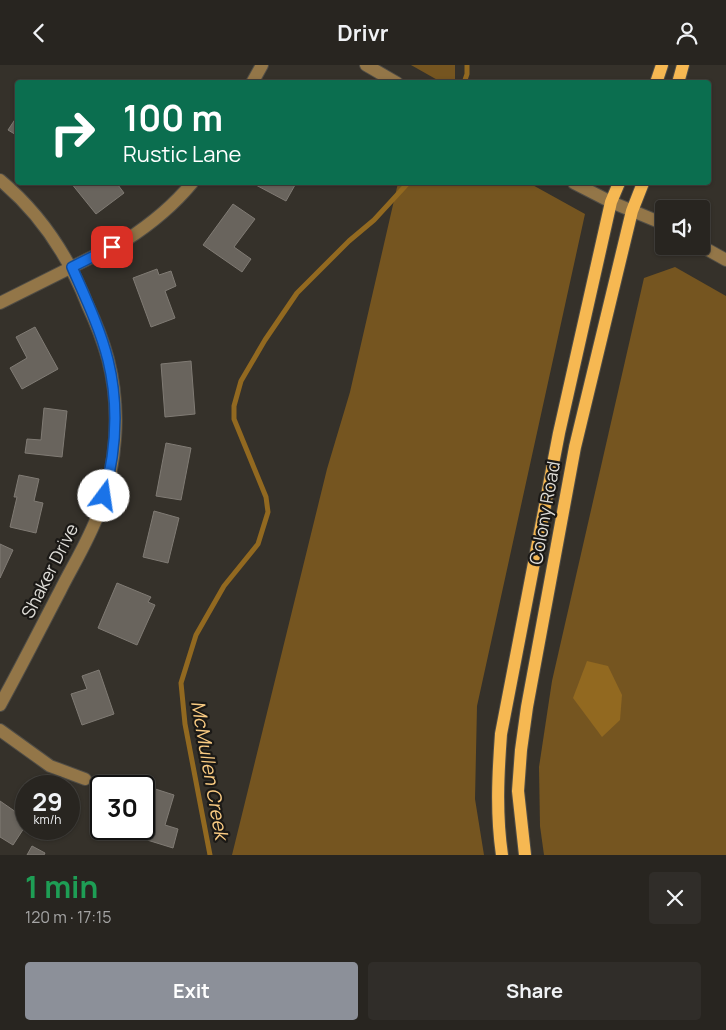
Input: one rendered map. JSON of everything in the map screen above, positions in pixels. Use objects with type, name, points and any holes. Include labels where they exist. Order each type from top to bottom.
[{"type":"main road","points":[[657,80],[662,65]]},
{"type":"main road","points":[[679,80],[683,65]]},
{"type":"main road","name":"Colony Road","points":[[502,855],[498,829],[497,778],[501,734],[559,433],[611,202],[617,185]]},
{"type":"main road","name":"Colony Road","points":[[525,855],[518,791],[528,699],[574,447],[632,211],[642,185]]},
{"type":"street","points":[[254,80],[262,65]]},
{"type":"street","points":[[366,65],[392,80]]},
{"type":"street","name":"Shaker Drive","points":[[0,180],[16,193],[40,220],[72,267],[102,339],[108,361],[114,393],[115,428],[112,462],[104,496],[92,529],[0,705]]},
{"type":"street","points":[[0,303],[126,240],[161,216],[190,185]]},
{"type":"street","points":[[578,185],[655,221]]},
{"type":"street","points":[[710,251],[726,260]]},
{"type":"street","points":[[0,731],[50,766],[85,779]]},
{"type":"shaded area","points":[[411,65],[455,65],[455,80],[437,80]]},
{"type":"shaded area","points":[[398,185],[533,185],[585,214],[477,706],[475,799],[484,855],[232,855],[327,469],[350,392]]},
{"type":"shaded area","points":[[675,267],[726,296],[726,855],[544,855],[540,826],[539,767],[552,681],[644,278]]},
{"type":"shaded area","points":[[587,661],[608,666],[622,695],[620,720],[602,737],[573,698]]},
{"type":"building","points":[[15,120],[15,134],[8,130]]},
{"type":"building","points":[[73,185],[118,185],[124,193],[96,214]]},
{"type":"building","points":[[256,185],[295,185],[286,201]]},
{"type":"building","points":[[233,204],[255,219],[234,247],[251,259],[242,272],[203,245]]},
{"type":"building","points":[[157,269],[159,275],[171,271],[176,286],[165,291],[175,318],[151,327],[133,278]]},
{"type":"building","points":[[35,327],[58,369],[22,389],[10,368],[27,358],[16,337]]},
{"type":"building","points":[[191,361],[195,414],[165,417],[161,364]]},
{"type":"building","points":[[44,408],[67,411],[62,457],[25,453],[27,439],[41,440]]},
{"type":"building","points":[[166,443],[191,448],[181,500],[156,496]]},
{"type":"building","points":[[19,475],[39,479],[34,501],[43,503],[36,533],[10,527],[17,497],[14,497]]},
{"type":"building","points":[[154,511],[179,518],[168,563],[143,557]]},
{"type":"building","points":[[0,544],[13,550],[0,578]]},
{"type":"building","points":[[117,583],[151,597],[148,602],[155,605],[137,645],[98,628]]},
{"type":"building","points":[[99,670],[114,714],[82,725],[71,694],[87,689],[82,676]]},
{"type":"building","points":[[155,789],[174,795],[165,825],[178,829],[173,848],[147,840],[155,840]]},
{"type":"building","points":[[0,801],[15,811],[16,840],[13,845],[0,837]]},
{"type":"building","points":[[32,846],[45,853],[44,855],[27,855]]},
{"type":"waterway","name":"McMullen Creek","points":[[465,80],[467,65]]},
{"type":"waterway","name":"McMullen Creek","points":[[210,855],[185,724],[181,683],[196,635],[224,586],[258,544],[268,512],[266,497],[234,419],[234,406],[241,381],[265,340],[297,293],[349,241],[374,220],[406,185]]},
{"type":"route","points":[[104,496],[112,462],[115,428],[114,393],[102,339],[72,267],[112,247]]}]
